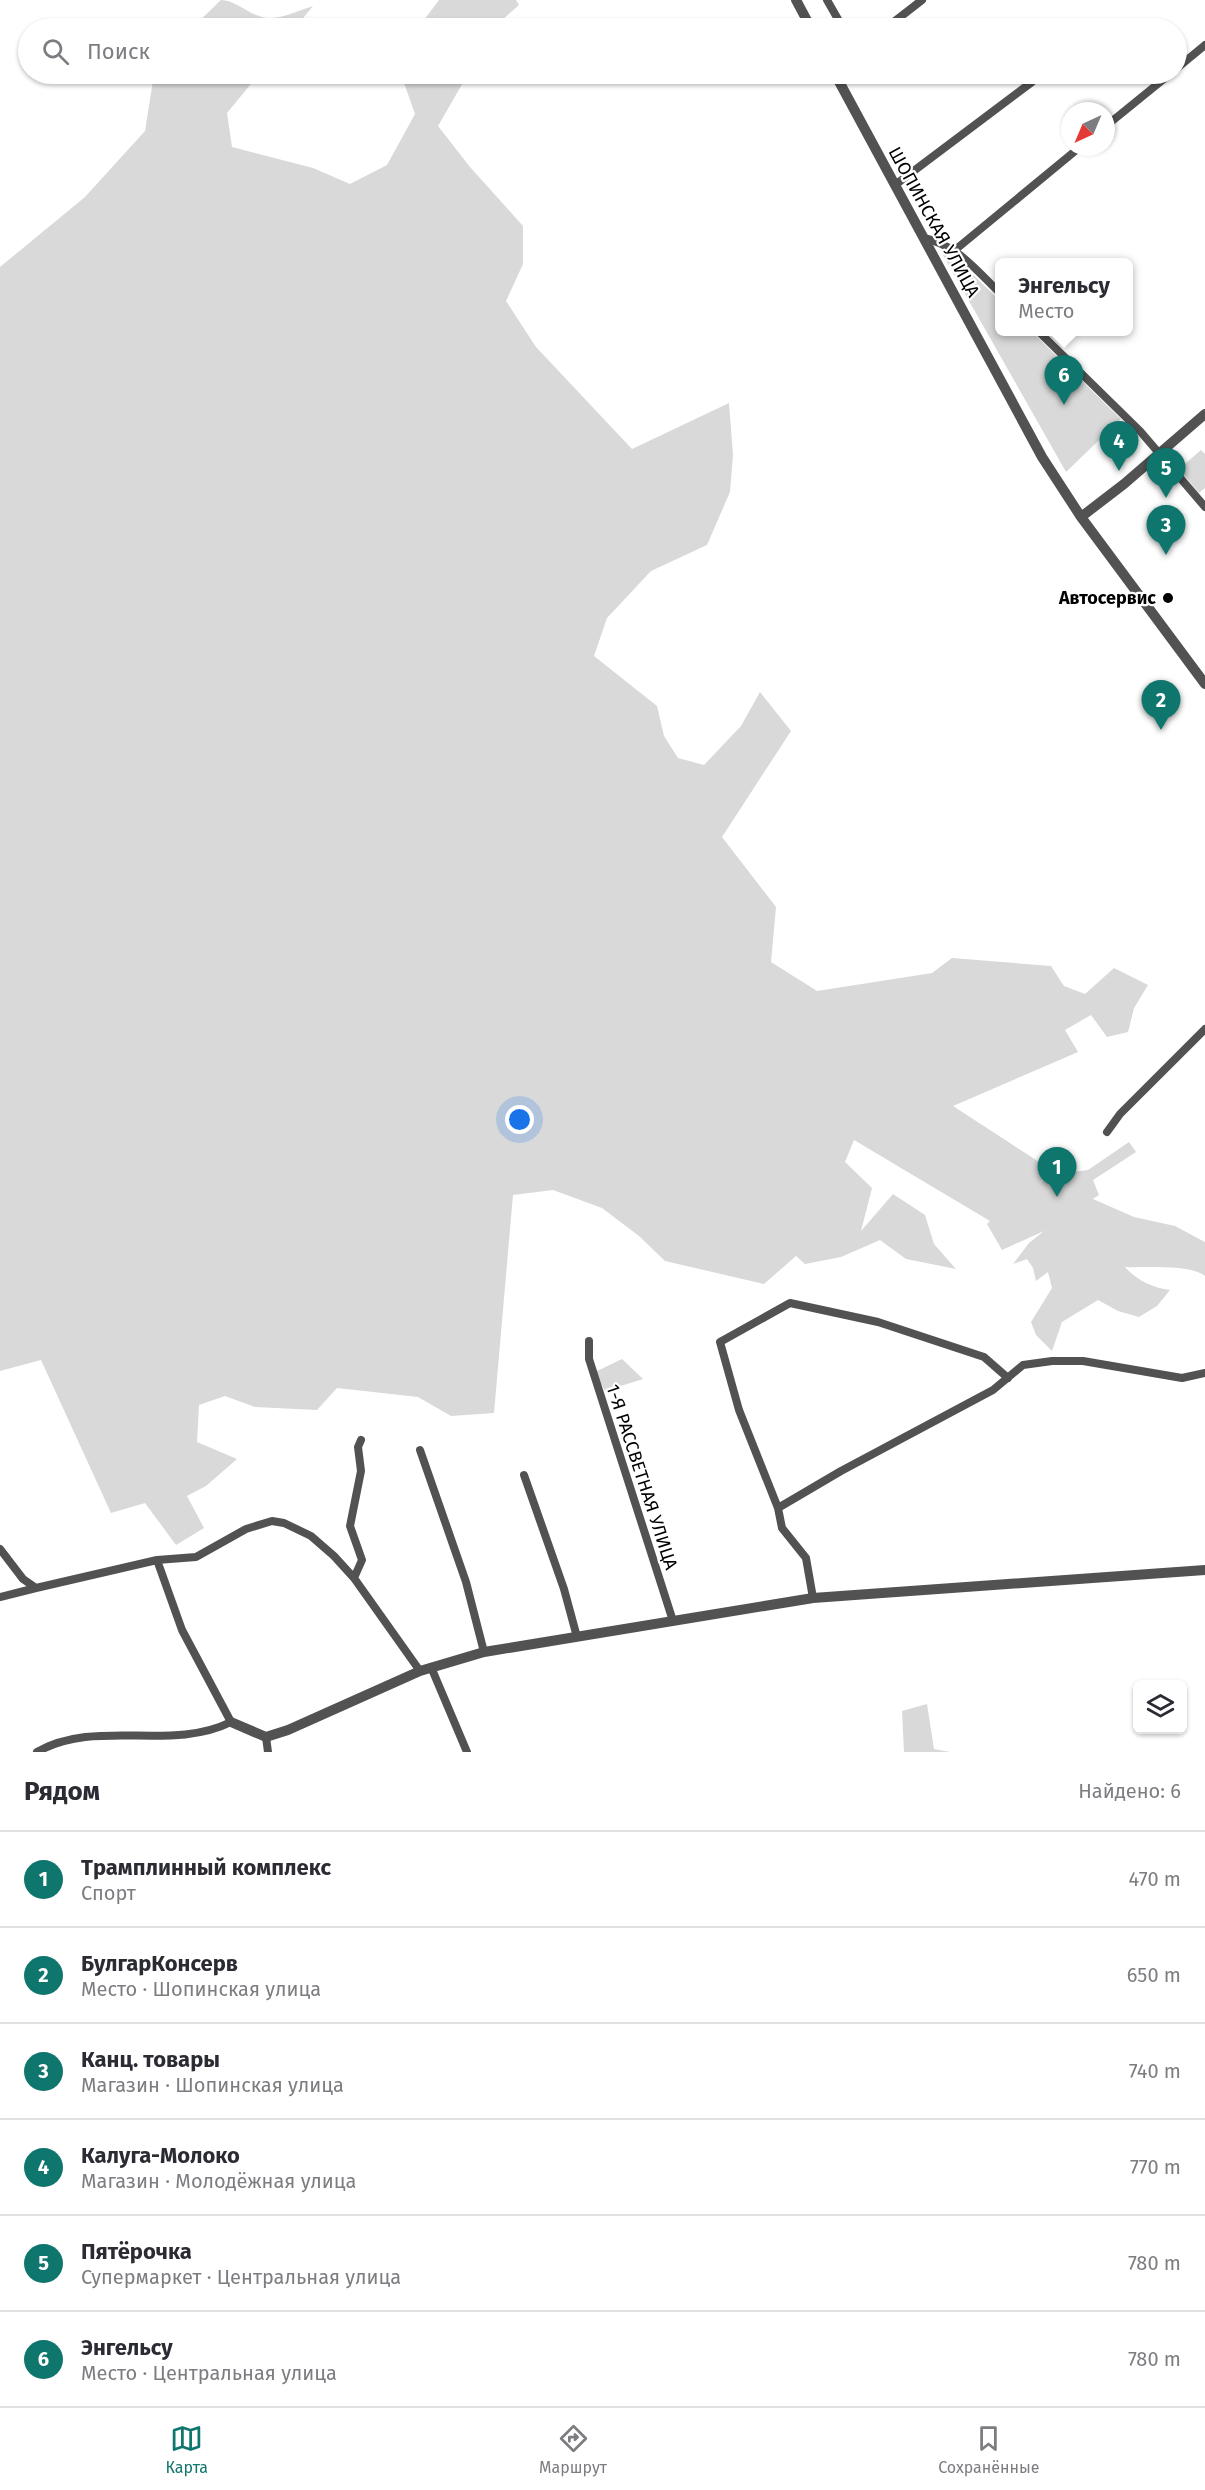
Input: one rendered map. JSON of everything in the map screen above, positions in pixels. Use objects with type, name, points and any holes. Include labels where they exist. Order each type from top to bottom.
[{"type":"street","points":[[796,0],[806,18]]},
{"type":"street","points":[[827,0],[837,18]]},
{"type":"street","points":[[899,18],[922,0]]},
{"type":"street","points":[[1187,60],[1205,45]]},
{"type":"street","name":"ШОПИНСКАЯ УЛИЦА","points":[[840,84],[1042,457],[1081,517],[1205,684]]},
{"type":"street","points":[[895,185],[1029,84]]},
{"type":"street","points":[[1115,119],[1158,84]]},
{"type":"street","points":[[955,250],[1069,156]]},
{"type":"street","points":[[924,238],[941,242],[955,250],[995,289]]},
{"type":"street","points":[[1043,336],[1160,453],[1205,507]]},
{"type":"street","points":[[1081,517],[1205,414]]},
{"type":"street","points":[[1107,1132],[1120,1114],[1205,1029]]},
{"type":"street","points":[[813,1598],[806,1558],[782,1528],[778,1508],[739,1410],[720,1342],[790,1303],[878,1322],[984,1357],[1008,1378]]},
{"type":"street","name":"1-Я РАССВЕТНАЯ УЛИЦА","points":[[590,1341],[589,1359],[673,1621]]},
{"type":"street","points":[[778,1508],[993,1390],[1023,1365],[1052,1361],[1083,1361],[1182,1378],[1205,1373]]},
{"type":"street","points":[[354,1578],[362,1560],[350,1526],[362,1471],[358,1447],[361,1440]]},
{"type":"street","points":[[420,1450],[466,1582],[484,1652]]},
{"type":"street","points":[[524,1475],[564,1589],[577,1637]]},
{"type":"street","points":[[0,1597],[157,1560],[196,1557],[246,1530],[272,1521],[291,1526],[319,1543],[354,1578],[426,1669],[467,1752]]},
{"type":"street","points":[[0,1548],[23,1579],[36,1588]]},
{"type":"street","points":[[157,1560],[182,1630],[231,1722],[266,1737],[288,1730],[426,1669],[484,1652],[813,1598],[1205,1570]]},
{"type":"street","points":[[37,1752],[47,1746],[78,1737],[194,1733],[231,1722]]},
{"type":"street","points":[[266,1737],[268,1752]]},
{"type":"shaded area","points":[[221,0],[233,3],[264,18],[202,18]]},
{"type":"shaded area","points":[[439,0],[516,0],[519,5],[504,18],[426,18]]},
{"type":"shaded area","points":[[313,6],[303,18],[275,18],[286,15]]},
{"type":"shaded area","points":[[152,84],[251,84],[227,113],[232,147],[313,168],[350,184],[387,165],[415,114],[404,84],[462,84],[438,126],[470,167],[523,226],[523,264],[506,301],[536,347],[632,449],[729,403],[733,455],[730,492],[707,545],[651,571],[607,618],[594,656],[657,706],[664,736],[678,758],[704,765],[741,726],[760,692],[791,731],[722,837],[776,907],[771,962],[817,991],[932,973],[952,958],[1051,966],[1064,986],[1085,994],[1114,968],[1148,985],[1134,1008],[1128,1032],[1107,1037],[1091,1015],[1065,1030],[1078,1052],[953,1106],[1053,1171],[1039,1183],[1055,1174],[1088,1170],[1129,1142],[1136,1152],[1093,1180],[1099,1195],[1093,1199],[1134,1217],[1175,1226],[1205,1242],[1205,1276],[1198,1272],[1178,1268],[1125,1267],[1145,1283],[1170,1290],[1157,1306],[1139,1317],[1118,1311],[1098,1300],[1062,1322],[1052,1351],[1036,1335],[1031,1322],[1052,1288],[1048,1272],[1036,1281],[1033,1268],[1027,1259],[1013,1264],[1029,1243],[1044,1231],[1002,1250],[987,1224],[990,1221],[854,1140],[845,1162],[872,1188],[861,1231],[893,1194],[925,1215],[934,1244],[956,1269],[906,1259],[880,1240],[841,1257],[805,1264],[796,1256],[764,1284],[665,1261],[639,1236],[602,1208],[553,1190],[513,1195],[494,1413],[451,1416],[418,1397],[337,1388],[317,1410],[255,1407],[225,1396],[199,1405],[197,1442],[237,1459],[206,1486],[187,1496],[204,1528],[176,1545],[145,1503],[111,1513],[41,1360],[0,1371],[0,267],[85,197],[145,131]]},
{"type":"shaded area","points":[[951,253],[995,296],[995,336],[1036,336],[1121,419],[1066,472],[943,255]]},
{"type":"shaded area","points":[[1201,450],[1205,454],[1205,488],[1199,493],[1179,469]]},
{"type":"shaded area","points":[[622,1359],[643,1379],[605,1391],[595,1372]]},
{"type":"shaded area","points":[[927,1704],[934,1749],[950,1752],[904,1752],[902,1711]]},
{"type":"place","name":"Энгельсу","points":[[1064,405]]},
{"type":"place","name":"Калуга-Молоко","points":[[1119,471]]},
{"type":"place","name":"Пятёрочка","points":[[1166,498]]},
{"type":"place","name":"Канц. товары","points":[[1166,555]]},
{"type":"place","name":"Автосервис","points":[[1168,598]]},
{"type":"place","name":"БулгарКонсерв","points":[[1161,730]]},
{"type":"place","name":"Трамплинный комплекс","points":[[1057,1197]]}]
